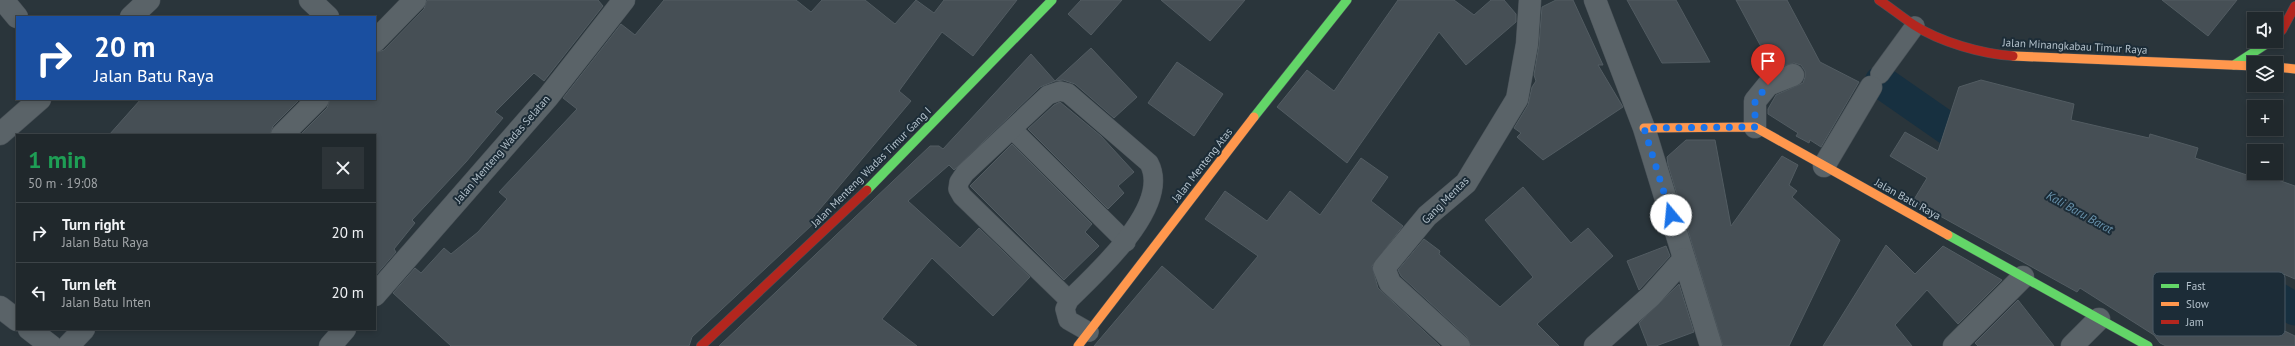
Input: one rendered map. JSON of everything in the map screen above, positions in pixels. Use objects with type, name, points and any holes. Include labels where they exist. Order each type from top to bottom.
[{"type":"street","points":[[3,0],[16,16]]},
{"type":"street","points":[[132,16],[149,0]]},
{"type":"street","points":[[310,0],[327,16]]},
{"type":"street","points":[[376,40],[415,0]]},
{"type":"street","name":"Jalan Menteng Wadas Selatan","points":[[376,294],[548,97],[624,0]]},
{"type":"street","name":"Jalan Menteng Wadas Timur Gang I","points":[[701,346],[864,194],[1052,0]]},
{"type":"street","name":"Jalan Menteng Atas","points":[[1083,339],[1234,143],[1347,0]]},
{"type":"street","name":"Gang Mentas","points":[[1459,346],[1390,283],[1384,268],[1427,216],[1466,183],[1517,99],[1526,44],[1530,0]]},
{"type":"street","points":[[1596,0],[1644,128],[1711,346]]},
{"type":"street","name":"Jalan Minangkabau Timur Raya","points":[[1879,0],[1915,26],[1958,45],[2001,55],[2247,66]]},
{"type":"street","points":[[2283,28],[2295,6]]},
{"type":"street","points":[[2234,65],[2260,48]]},
{"type":"street","points":[[2283,68],[2295,69]]},
{"type":"street","points":[[1755,127],[1755,101],[1768,85],[1793,75]]},
{"type":"street","points":[[1824,166],[1875,81]]},
{"type":"street","points":[[0,134],[39,100]]},
{"type":"street","points":[[283,134],[317,100]]},
{"type":"street","name":"Jalan Batu Raya","points":[[1644,128],[1755,127],[2148,346]]},
{"type":"street","points":[[1595,346],[1651,296],[1684,259]]},
{"type":"street","points":[[1954,346],[2023,277]]},
{"type":"street","points":[[0,307],[16,319]]},
{"type":"street","points":[[2072,346],[2099,319]]},
{"type":"street","points":[[30,330],[51,346]]},
{"type":"street","points":[[68,346],[83,330]]},
{"type":"street","points":[[330,346],[344,330]]},
{"type":"lane","points":[[1875,81],[1915,26]]},
{"type":"lane","points":[[1069,300],[962,196],[958,189],[959,182],[965,174],[1014,130],[1048,95],[1060,91],[1068,93],[1149,163],[1154,172],[1155,182],[1152,195],[1126,242],[1069,300],[1065,309],[1068,320],[1083,339]]},
{"type":"lane","points":[[1014,130],[1126,242]]},
{"type":"building","points":[[427,0],[598,0],[603,6],[544,81],[534,73],[495,112],[503,118],[466,162],[412,220],[415,223],[394,249],[396,252],[376,275],[376,134],[301,134],[327,108],[330,100],[376,100],[376,53],[384,50],[424,9]]},
{"type":"building","points":[[664,0],[796,0],[811,12],[822,0],[865,0],[895,24],[916,0],[934,13],[944,0],[1017,0],[973,56],[942,32],[899,91],[911,101],[809,222],[812,225],[692,337],[689,346],[451,346],[393,293],[415,268],[421,273],[444,248],[451,254],[478,232],[507,199],[499,192],[577,109],[563,98],[621,24],[635,35]]},
{"type":"building","points":[[1081,0],[1122,0],[1091,35],[1068,14]]},
{"type":"building","points":[[1161,0],[1245,0],[1210,41]]},
{"type":"building","points":[[1398,0],[1454,0],[1474,15],[1491,0],[1504,0],[1516,14],[1516,22],[1466,65],[1439,32],[1347,163],[1277,107],[1307,70],[1334,91]]},
{"type":"building","points":[[1556,0],[1573,0],[1603,65],[1598,65],[1623,107],[1543,160],[1517,137],[1521,133],[1514,128],[1528,105],[1532,87],[1536,81],[1534,75],[1539,45],[1542,7]]},
{"type":"building","points":[[1627,0],[1676,0],[1710,62],[1662,63]]},
{"type":"building","points":[[1736,0],[1787,0],[1820,62],[1859,82],[1821,147],[1810,140],[1809,143],[1796,136],[1798,133],[1768,114],[1768,109],[1776,95],[1803,83],[1805,71],[1801,65],[1794,63],[1773,69]]},
{"type":"building","points":[[2162,0],[2237,0],[2208,36]]},
{"type":"building","points":[[1091,48],[1137,97],[1114,118],[1075,84],[1063,80],[1055,81]]},
{"type":"building","points":[[1031,54],[1055,81],[1040,87],[954,170],[949,165],[908,201],[960,248],[979,228],[1030,277],[993,316],[932,258],[882,319],[917,346],[719,346],[930,146],[939,146],[943,149]]},
{"type":"building","points":[[1177,62],[1223,94],[1194,136],[1148,103]]},
{"type":"building","points":[[1981,80],[2074,104],[2071,120],[2149,138],[2150,134],[2198,148],[2195,158],[2247,175],[2247,180],[2278,180],[2295,186],[2295,279],[2285,275],[2285,272],[2153,272],[2153,334],[2080,288],[2077,292],[1913,201],[1927,178],[1890,156],[1905,132],[1938,151],[1959,87]]},
{"type":"building","points":[[140,100],[299,100],[273,126],[270,134],[110,134]]},
{"type":"building","points":[[1060,102],[1101,136],[1134,172],[1118,186],[1124,193],[1108,209],[1028,129],[1054,105]]},
{"type":"building","points":[[1686,140],[1715,140],[1731,226],[1782,156],[1798,165],[1789,185],[1797,191],[1792,197],[1840,240],[1789,346],[1723,346],[1668,165],[1667,157]]},
{"type":"building","points":[[1012,144],[1092,224],[1085,232],[1099,246],[1064,280],[970,186]]},
{"type":"building","points":[[1361,158],[1388,177],[1371,201],[1403,226],[1372,266],[1378,288],[1440,346],[1094,346],[1162,266],[1213,310],[1258,256],[1205,219],[1225,191],[1267,221],[1290,191],[1320,215]]},
{"type":"building","points":[[1523,187],[1571,243],[1588,228],[1613,256],[1537,324],[1559,346],[1471,346],[1467,337],[1401,276],[1398,270],[1424,239],[1440,251],[1439,254],[1500,307],[1533,277],[1485,220]]},
{"type":"building","points":[[1886,245],[1915,274],[1943,246],[2002,280],[1958,324],[1927,290],[1895,325],[1912,346],[1823,346]]},
{"type":"building","points":[[1666,246],[1670,256],[1639,290],[1627,261]]},
{"type":"building","points":[[1679,284],[1694,332],[1656,346],[1648,346],[1639,323]]},
{"type":"building","points":[[2018,300],[2054,346],[1978,346],[1975,343]]},
{"type":"building","points":[[2285,331],[2295,336],[2295,346],[2166,346],[2160,343],[2155,336],[2285,336]]},
{"type":"waterway","name":"Kali Baru Barat","points":[[1881,82],[1983,153]]},
{"type":"waterway","name":"Kali Baru Barat","points":[[2285,303],[2295,309]]},
{"type":"traffic: fast","points":[[867,190],[1052,0]]},
{"type":"traffic: fast","points":[[1254,117],[1347,0]]},
{"type":"traffic: fast","points":[[2234,65],[2260,48]]},
{"type":"traffic: fast","points":[[1948,235],[2148,346]]},
{"type":"traffic: slow","points":[[2013,56],[2247,66]]},
{"type":"traffic: slow","points":[[2283,68],[2295,69]]},
{"type":"traffic: slow","points":[[1078,346],[1254,117]]},
{"type":"traffic: slow","points":[[1644,128],[1755,127],[1948,235]]},
{"type":"traffic: jam","points":[[1879,0],[1914,25],[1936,37],[1975,50],[2013,56]]},
{"type":"traffic: jam","points":[[2283,28],[2295,6]]},
{"type":"traffic: jam","points":[[701,346],[867,190]]},
{"type":"route","points":[[1671,215],[1644,128],[1755,127],[1755,101],[1768,85]]}]
